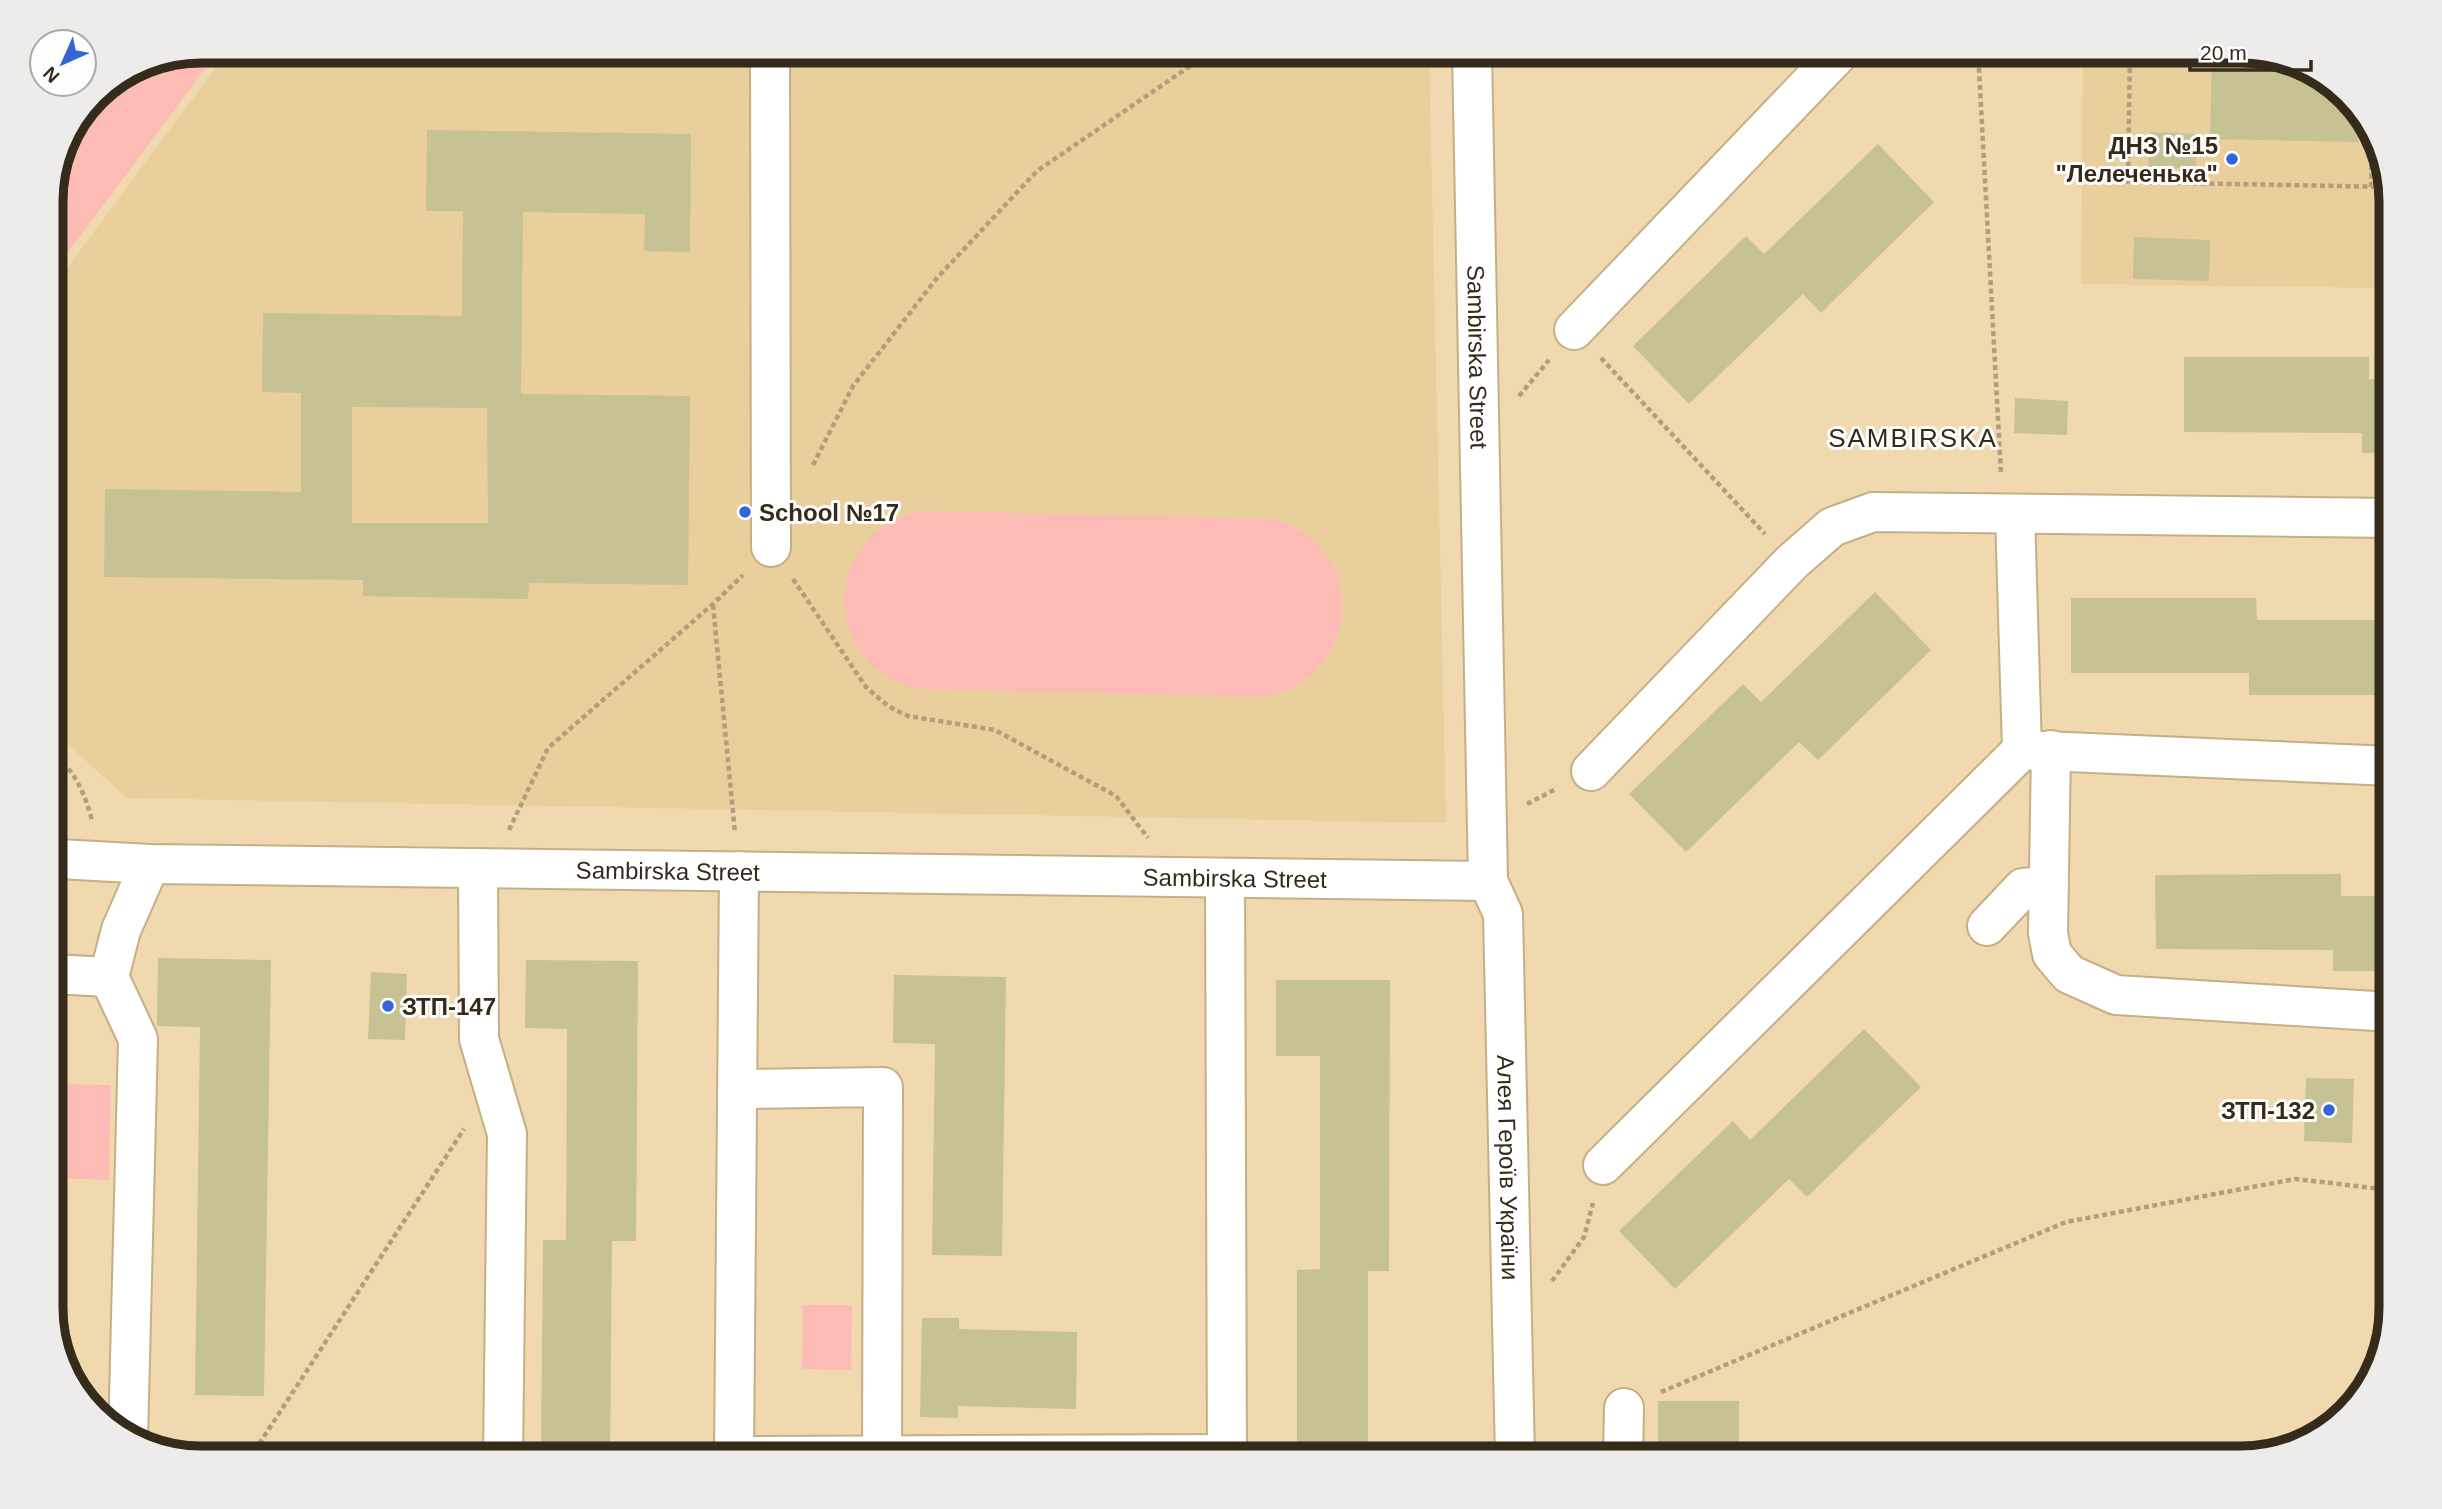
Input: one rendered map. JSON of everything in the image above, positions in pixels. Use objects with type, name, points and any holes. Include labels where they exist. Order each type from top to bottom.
[{"type":"street","points":[[770,63],[771,547]]},
{"type":"street","name":"Sambirska Street","points":[[63,859],[150,864],[1488,881],[1472,63]]},
{"type":"street","points":[[1574,330],[1830,63]]},
{"type":"street","points":[[1591,771],[1792,562],[1832,527],[1873,512],[2379,518]]},
{"type":"street","points":[[2009,514],[2037,750],[2049,886],[2048,933],[2052,954],[2069,974],[2116,995],[2379,1011]]},
{"type":"street","points":[[1603,1165],[2037,750],[2379,765]]},
{"type":"street","points":[[128,1425],[138,1039],[109,977],[121,930],[150,864]]},
{"type":"street","points":[[478,868],[479,1039],[507,1134],[503,1446]]},
{"type":"street","points":[[734,1446],[739,871]]},
{"type":"street","points":[[1225,878],[1227,1446]]},
{"type":"street","name":"Алея Героїв України","points":[[1488,881],[1503,914],[1515,1446]]},
{"type":"street","points":[[1987,926],[2023,888],[2049,886]]},
{"type":"street","points":[[63,975],[109,977]]},
{"type":"street","points":[[737,1089],[883,1087],[882,1446]]},
{"type":"street","points":[[1623,1446],[1624,1408]]},
{"type":"path","points":[[809,473],[853,386],[937,278],[1037,171],[1194,63]]},
{"type":"path","points":[[1979,63],[2009,514]]},
{"type":"path","points":[[2130,63],[2128,182],[2378,187]]},
{"type":"path","points":[[2371,187],[2372,156]]},
{"type":"path","points":[[1480,443],[1574,330],[1792,562]]},
{"type":"path","points":[[478,868],[513,825],[548,748],[713,604],[771,547],[866,687],[888,706],[908,716],[995,730],[1116,796],[1179,877]]},
{"type":"path","points":[[713,604],[739,871]]},
{"type":"path","points":[[63,762],[74,773],[83,790],[104,861]]},
{"type":"path","points":[[1487,824],[1591,771]]},
{"type":"path","points":[[258,1446],[493,1088]]},
{"type":"path","points":[[1512,1334],[1584,1237],[1603,1165]]},
{"type":"path","points":[[1624,1408],[2066,1222],[2295,1179],[2379,1188]]},
{"type":"shaded area","points":[[209,63],[63,259],[64,183],[74,148],[86,124],[110,97],[124,86],[157,70]]},
{"type":"shaded area","name":"School №17","points":[[219,63],[1429,63],[1446,823],[127,798],[63,742],[63,274]]},
{"type":"shaded area","name":"ДНЗ №15 \"Лелеченька\"","points":[[2083,63],[2241,63],[2276,68],[2294,74],[2325,92],[2350,117],[2360,132],[2372,157],[2379,192],[2379,288],[2081,284]]},
{"type":"shaded area","points":[[920,511],[1269,519],[1302,532],[1325,552],[1338,579],[1342,608],[1337,637],[1322,663],[1298,684],[1265,697],[917,689],[885,675],[862,654],[848,628],[844,599],[849,571],[864,545],[887,524]]},
{"type":"shaded area","points":[[63,1084],[111,1085],[109,1180],[63,1178]]},
{"type":"shaded area","points":[[803,1305],[852,1305],[851,1370],[802,1369]]},
{"type":"building","name":"ДНЗ №15 \"Лелеченька\"","points":[[2212,63],[2259,64],[2294,74],[2325,92],[2358,130],[2358,142],[2210,139]]},
{"type":"building","points":[[427,130],[691,134],[690,252],[644,251],[645,214],[523,212],[521,394],[690,396],[688,585],[529,583],[528,599],[363,596],[363,580],[104,577],[105,489],[301,492],[301,393],[262,392],[263,313],[462,316],[463,211],[426,211]],"holes":[[[352,407],[487,408],[488,523],[352,523]]]},
{"type":"building","points":[[2150,132],[2197,134],[2196,169],[2148,167]]},
{"type":"building","points":[[1878,144],[1934,202],[1821,313],[1803,294],[1689,404],[1633,346],[1746,236],[1764,254]]},
{"type":"building","points":[[2134,237],[2210,240],[2209,281],[2133,279]]},
{"type":"building","points":[[2184,357],[2369,357],[2369,379],[2379,379],[2379,453],[2362,453],[2362,433],[2184,432]]},
{"type":"building","points":[[2015,398],[2068,401],[2067,435],[2014,433]]},
{"type":"building","points":[[1875,592],[1931,650],[1818,760],[1799,742],[1686,852],[1629,794],[1743,684],[1761,702]]},
{"type":"building","points":[[2071,598],[2256,598],[2257,620],[2379,620],[2379,695],[2249,695],[2249,673],[2071,673]]},
{"type":"building","points":[[2341,874],[2341,896],[2379,896],[2379,971],[2333,971],[2333,950],[2156,949],[2155,875]]},
{"type":"building","points":[[158,958],[271,960],[264,1396],[195,1395],[200,1027],[157,1026]]},
{"type":"building","points":[[526,960],[638,961],[636,1241],[612,1241],[610,1446],[541,1446],[543,1240],[566,1240],[567,1029],[525,1028]]},
{"type":"building","name":"ЗТП-147","points":[[371,972],[407,974],[405,1040],[368,1039]]},
{"type":"building","points":[[894,975],[1006,977],[1002,1256],[932,1255],[935,1044],[893,1043]]},
{"type":"building","points":[[1276,980],[1390,980],[1389,1271],[1368,1271],[1368,1446],[1297,1446],[1297,1270],[1320,1269],[1320,1056],[1276,1056]]},
{"type":"building","points":[[1864,1029],[1921,1087],[1807,1197],[1789,1179],[1675,1289],[1619,1231],[1733,1121],[1750,1140]]},
{"type":"building","name":"ЗТП-132","points":[[2306,1078],[2354,1079],[2352,1143],[2304,1141]]},
{"type":"building","points":[[922,1318],[959,1318],[959,1329],[1077,1332],[1076,1409],[958,1406],[958,1418],[920,1417]]},
{"type":"building","points":[[1658,1401],[1739,1401],[1739,1446],[1658,1446]]},
{"type":"place","name":"ДНЗ №15 \"Лелеченька\"","points":[[2232,159]]},
{"type":"place","name":"School №17","points":[[745,512]]},
{"type":"place","name":"ЗТП-147","points":[[388,1006]]},
{"type":"place","name":"ЗТП-132","points":[[2329,1110]]},
{"type":"district","name":"SAMBIRSKA","points":[[1913,438]]}]
